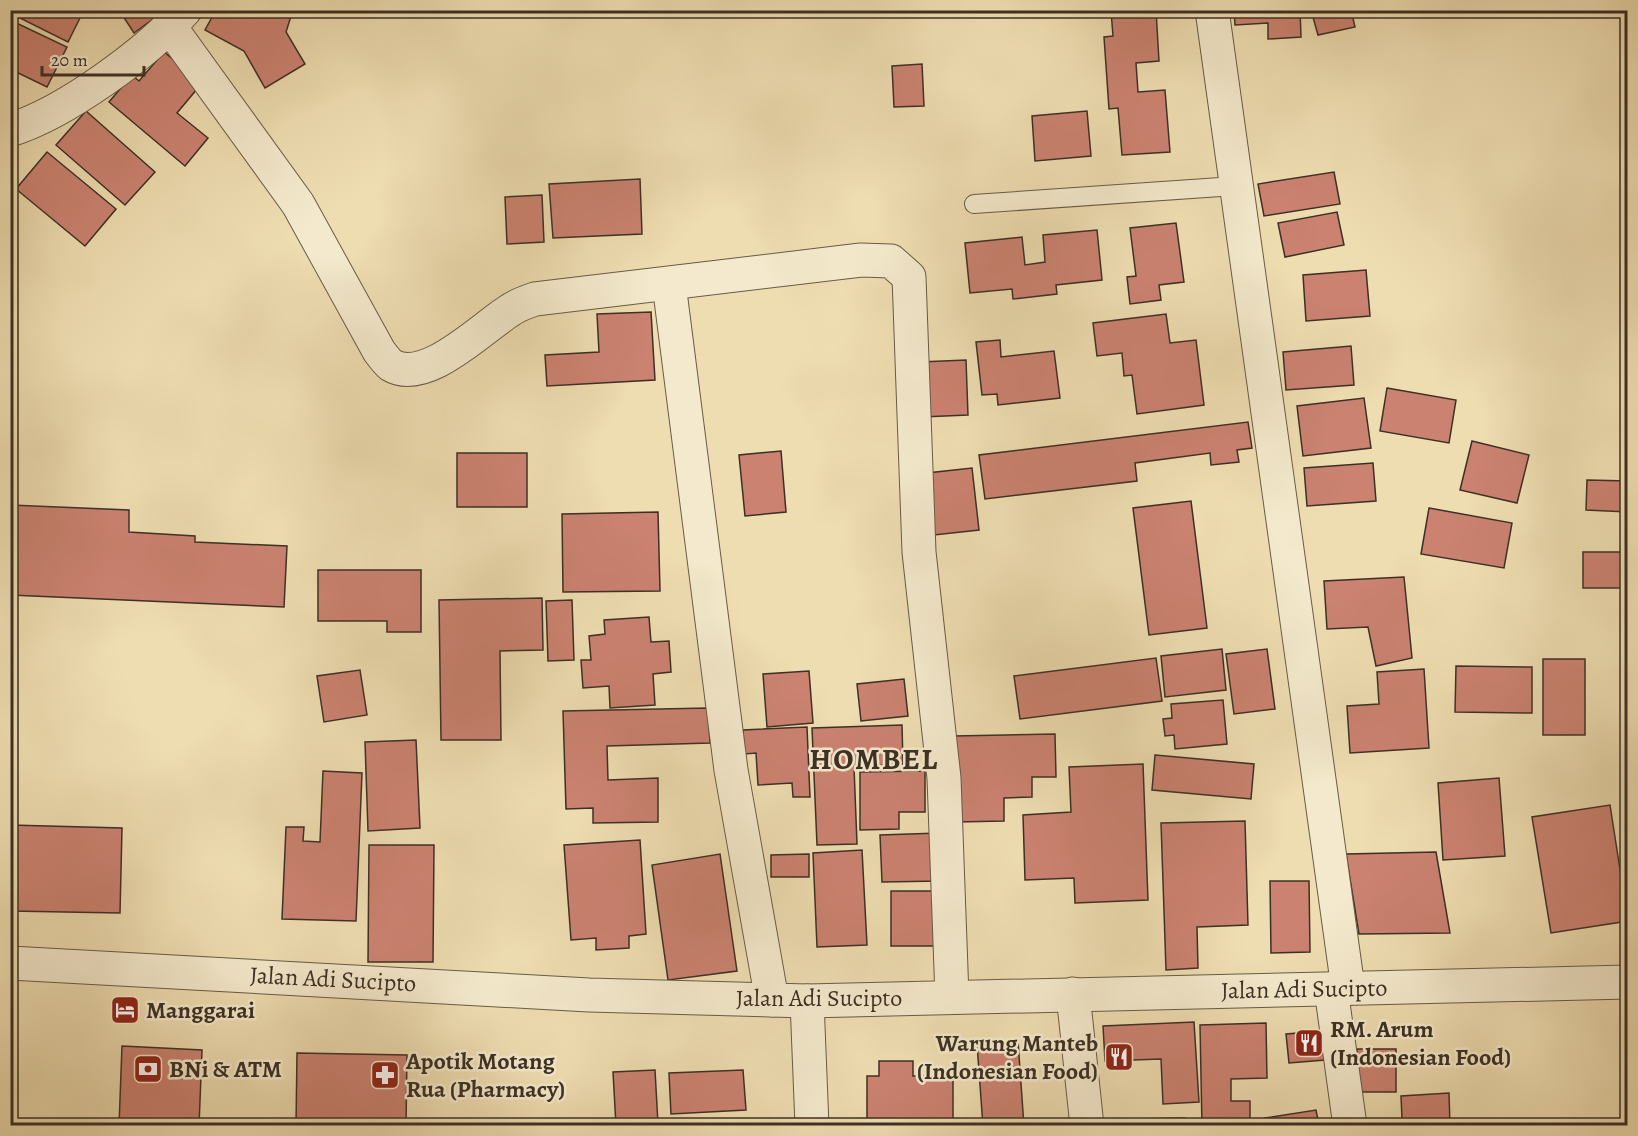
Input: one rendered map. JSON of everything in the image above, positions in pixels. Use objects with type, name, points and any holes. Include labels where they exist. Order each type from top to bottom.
[{"type":"street","points":[[1212,10],[1339,989],[1350,1125]]},
{"type":"street","points":[[10,130],[67,104],[177,19],[298,204],[379,351],[391,365],[407,369],[422,369],[437,362],[511,309],[535,299],[883,259],[891,261],[909,277],[919,552],[944,778],[952,997]]},
{"type":"street","points":[[669,284],[731,770],[772,1000]]},
{"type":"street","name":"Jalan Adi Sucipto","points":[[10,963],[589,995],[807,1001],[1628,982]]},
{"type":"street","points":[[1073,994],[1088,1125]]},
{"type":"street","points":[[807,1001],[812,1125]]},
{"type":"lane","points":[[974,204],[1235,186]]},
{"type":"building","points":[[10,10],[76,10],[74,13],[81,16],[68,42],[10,13]]},
{"type":"building","points":[[119,10],[165,10],[134,33]]},
{"type":"building","points":[[216,10],[293,10],[286,32],[305,64],[265,88],[244,51],[205,30]]},
{"type":"building","points":[[953,10],[1017,10],[1017,11],[953,16]]},
{"type":"building","points":[[1156,10],[1159,61],[1136,63],[1138,92],[1165,90],[1170,152],[1122,155],[1118,108],[1109,109],[1104,37],[1113,36],[1111,11]]},
{"type":"building","points":[[1234,10],[1300,10],[1301,37],[1268,39],[1268,23],[1235,25]]},
{"type":"building","points":[[1311,10],[1351,10],[1355,27],[1318,35]]},
{"type":"building","points":[[10,20],[67,47],[47,87],[10,69]]},
{"type":"building","points":[[164,52],[202,83],[177,113],[208,138],[185,166],[109,102],[132,75],[139,81]]},
{"type":"building","points":[[922,64],[924,106],[894,107],[892,66]]},
{"type":"building","points":[[86,111],[155,172],[125,205],[56,145]]},
{"type":"building","points":[[1087,111],[1091,156],[1035,161],[1032,116]]},
{"type":"building","points":[[47,152],[116,209],[85,246],[16,189]]},
{"type":"building","points":[[1334,172],[1340,204],[1264,216],[1258,184]]},
{"type":"building","points":[[640,179],[642,234],[553,238],[549,184]]},
{"type":"building","points":[[542,195],[544,242],[507,244],[505,197]]},
{"type":"building","points":[[1337,212],[1344,245],[1285,257],[1278,223]]},
{"type":"building","points":[[1176,223],[1184,282],[1159,285],[1161,300],[1130,304],[1127,277],[1136,276],[1130,228]]},
{"type":"building","points":[[1097,230],[1102,280],[1056,285],[1057,294],[1013,299],[1012,289],[970,293],[965,243],[1022,237],[1025,265],[1045,262],[1043,235]]},
{"type":"building","points":[[1366,270],[1370,316],[1306,321],[1303,275]]},
{"type":"building","points":[[651,312],[655,380],[547,386],[545,355],[599,352],[597,314]]},
{"type":"building","points":[[1166,314],[1170,343],[1196,340],[1204,405],[1137,414],[1132,375],[1124,376],[1122,353],[1097,356],[1093,323]]},
{"type":"building","points":[[1000,340],[1001,357],[1054,351],[1060,398],[998,405],[997,394],[982,395],[976,342]]},
{"type":"building","points":[[1351,346],[1354,385],[1286,390],[1283,352]]},
{"type":"building","points":[[966,360],[968,415],[922,417],[920,362]]},
{"type":"building","points":[[1387,388],[1456,400],[1449,443],[1380,431]]},
{"type":"building","points":[[1364,398],[1371,448],[1303,456],[1297,406]]},
{"type":"building","points":[[1248,422],[1252,448],[1237,450],[1239,462],[1211,465],[1210,453],[1135,463],[1137,481],[985,499],[979,455]]},
{"type":"building","points":[[1472,441],[1529,455],[1517,503],[1460,490]]},
{"type":"building","points":[[781,451],[786,512],[745,516],[739,455]]},
{"type":"building","points":[[457,453],[527,453],[527,507],[457,507]]},
{"type":"building","points":[[1373,463],[1376,501],[1307,506],[1304,468]]},
{"type":"building","points":[[972,468],[979,530],[934,535],[927,473]]},
{"type":"building","points":[[1587,480],[1628,481],[1628,512],[1586,510]]},
{"type":"building","points":[[1191,501],[1207,628],[1149,635],[1133,508]]},
{"type":"building","points":[[10,505],[129,510],[129,532],[195,536],[195,542],[287,546],[284,607],[10,595]]},
{"type":"building","points":[[1429,508],[1512,523],[1504,568],[1421,554]]},
{"type":"building","points":[[658,512],[660,591],[563,592],[562,514]]},
{"type":"building","points":[[1583,552],[1628,552],[1628,588],[1583,588]]},
{"type":"building","points":[[318,570],[421,570],[421,632],[387,632],[387,621],[318,621]]},
{"type":"building","points":[[1404,577],[1412,658],[1376,666],[1368,627],[1327,629],[1324,581]]},
{"type":"building","points":[[542,598],[543,650],[500,651],[501,740],[441,740],[439,600]]},
{"type":"building","points":[[572,600],[574,660],[548,661],[546,601]]},
{"type":"building","points":[[649,617],[651,642],[669,641],[671,672],[653,674],[655,705],[610,708],[609,686],[583,688],[581,660],[591,660],[589,636],[605,634],[604,620]]},
{"type":"building","points":[[1222,649],[1226,690],[1165,697],[1161,656]]},
{"type":"building","points":[[1267,649],[1275,709],[1234,714],[1226,654]]},
{"type":"building","points":[[1156,658],[1162,701],[1020,719],[1014,676]]},
{"type":"building","points":[[1543,659],[1585,659],[1585,735],[1543,735]]},
{"type":"building","points":[[1456,666],[1532,667],[1532,713],[1455,712]]},
{"type":"building","points":[[1424,669],[1429,748],[1350,753],[1347,706],[1379,704],[1377,672]]},
{"type":"building","points":[[360,670],[367,715],[324,722],[317,676]]},
{"type":"building","points":[[809,671],[813,723],[767,727],[763,674]]},
{"type":"building","points":[[904,679],[908,716],[861,721],[857,684]]},
{"type":"building","points":[[1223,700],[1227,744],[1175,749],[1174,735],[1165,736],[1163,719],[1172,718],[1171,704]]},
{"type":"building","points":[[708,708],[710,743],[607,746],[608,780],[658,778],[658,822],[593,823],[593,808],[566,809],[563,711]]},
{"type":"building","points":[[902,725],[903,764],[854,767],[857,844],[817,845],[812,728]]},
{"type":"building","points":[[807,727],[810,797],[793,797],[792,783],[758,785],[756,753],[744,754],[743,730]]},
{"type":"building","points":[[1055,734],[1056,777],[1032,777],[1032,797],[1004,798],[1004,821],[956,822],[954,736]]},
{"type":"building","points":[[416,740],[420,828],[368,831],[365,742]]},
{"type":"building","points":[[1155,755],[1254,764],[1251,799],[1152,790]]},
{"type":"building","points":[[1143,764],[1148,900],[1075,903],[1074,878],[1025,880],[1023,815],[1071,812],[1069,767]]},
{"type":"building","points":[[323,771],[362,773],[356,921],[282,919],[286,827],[304,827],[303,841],[320,842]]},
{"type":"building","points":[[925,771],[925,812],[899,812],[899,829],[860,830],[860,772]]},
{"type":"building","points":[[1499,778],[1505,856],[1443,860],[1438,783]]},
{"type":"building","points":[[1610,805],[1628,921],[1551,933],[1532,817]]},
{"type":"building","points":[[1245,821],[1248,925],[1197,927],[1198,968],[1166,970],[1161,823]]},
{"type":"building","points":[[10,825],[122,828],[120,913],[10,911]]},
{"type":"building","points":[[939,833],[940,881],[882,882],[880,835]]},
{"type":"building","points":[[640,840],[646,934],[629,936],[629,948],[596,950],[596,938],[571,940],[564,845]]},
{"type":"building","points":[[369,845],[434,845],[433,962],[368,962]]},
{"type":"building","points":[[862,850],[867,945],[817,947],[813,853]]},
{"type":"building","points":[[1436,852],[1450,933],[1359,934],[1346,854]]},
{"type":"building","points":[[720,854],[737,971],[668,980],[652,865]]},
{"type":"building","points":[[809,854],[809,877],[771,877],[771,855]]},
{"type":"building","points":[[1270,881],[1309,881],[1310,952],[1271,953]]},
{"type":"building","points":[[891,891],[938,891],[938,946],[891,946]]},
{"type":"building","points":[[1194,1022],[1199,1102],[1163,1104],[1161,1059],[1105,1061],[1103,1026]]},
{"type":"building","points":[[1266,1023],[1267,1078],[1231,1079],[1231,1101],[1250,1101],[1250,1126],[1202,1126],[1200,1025]]},
{"type":"building","points":[[1322,1031],[1325,1060],[1289,1063],[1286,1034]]},
{"type":"building","points":[[1018,1041],[1024,1126],[983,1126],[977,1044]]},
{"type":"building","points":[[122,1046],[202,1050],[199,1126],[119,1126]]},
{"type":"building","points":[[1357,1049],[1396,1049],[1396,1092],[1357,1092]]},
{"type":"building","points":[[297,1053],[407,1055],[406,1126],[296,1126]]},
{"type":"building","points":[[879,1061],[913,1061],[913,1076],[953,1076],[953,1126],[867,1126],[867,1076],[879,1076]]},
{"type":"building","points":[[655,1070],[658,1124],[616,1126],[613,1072]]},
{"type":"building","points":[[743,1070],[746,1110],[671,1114],[669,1073]]},
{"type":"building","points":[[1449,1093],[1450,1126],[1367,1126],[1367,1121],[1402,1119],[1401,1096]]},
{"type":"building","points":[[1316,1110],[1319,1126],[1266,1126],[1265,1118]]},
{"type":"building","points":[[1185,1118],[1186,1126],[1134,1126],[1134,1119]]},
{"type":"place","name":"Manggarai","points":[[125,1010]]},
{"type":"place","name":"RM. Arum (Indonesian Food)","points":[[1309,1043]]},
{"type":"place","name":"Warung Manteb (Indonesian Food)","points":[[1119,1057]]},
{"type":"place","name":"BNi & ATM","points":[[148,1069]]},
{"type":"place","name":"Apotik Motang Rua (Pharmacy)","points":[[385,1075]]},
{"type":"district","name":"HOMBEL","points":[[874,759]]}]
